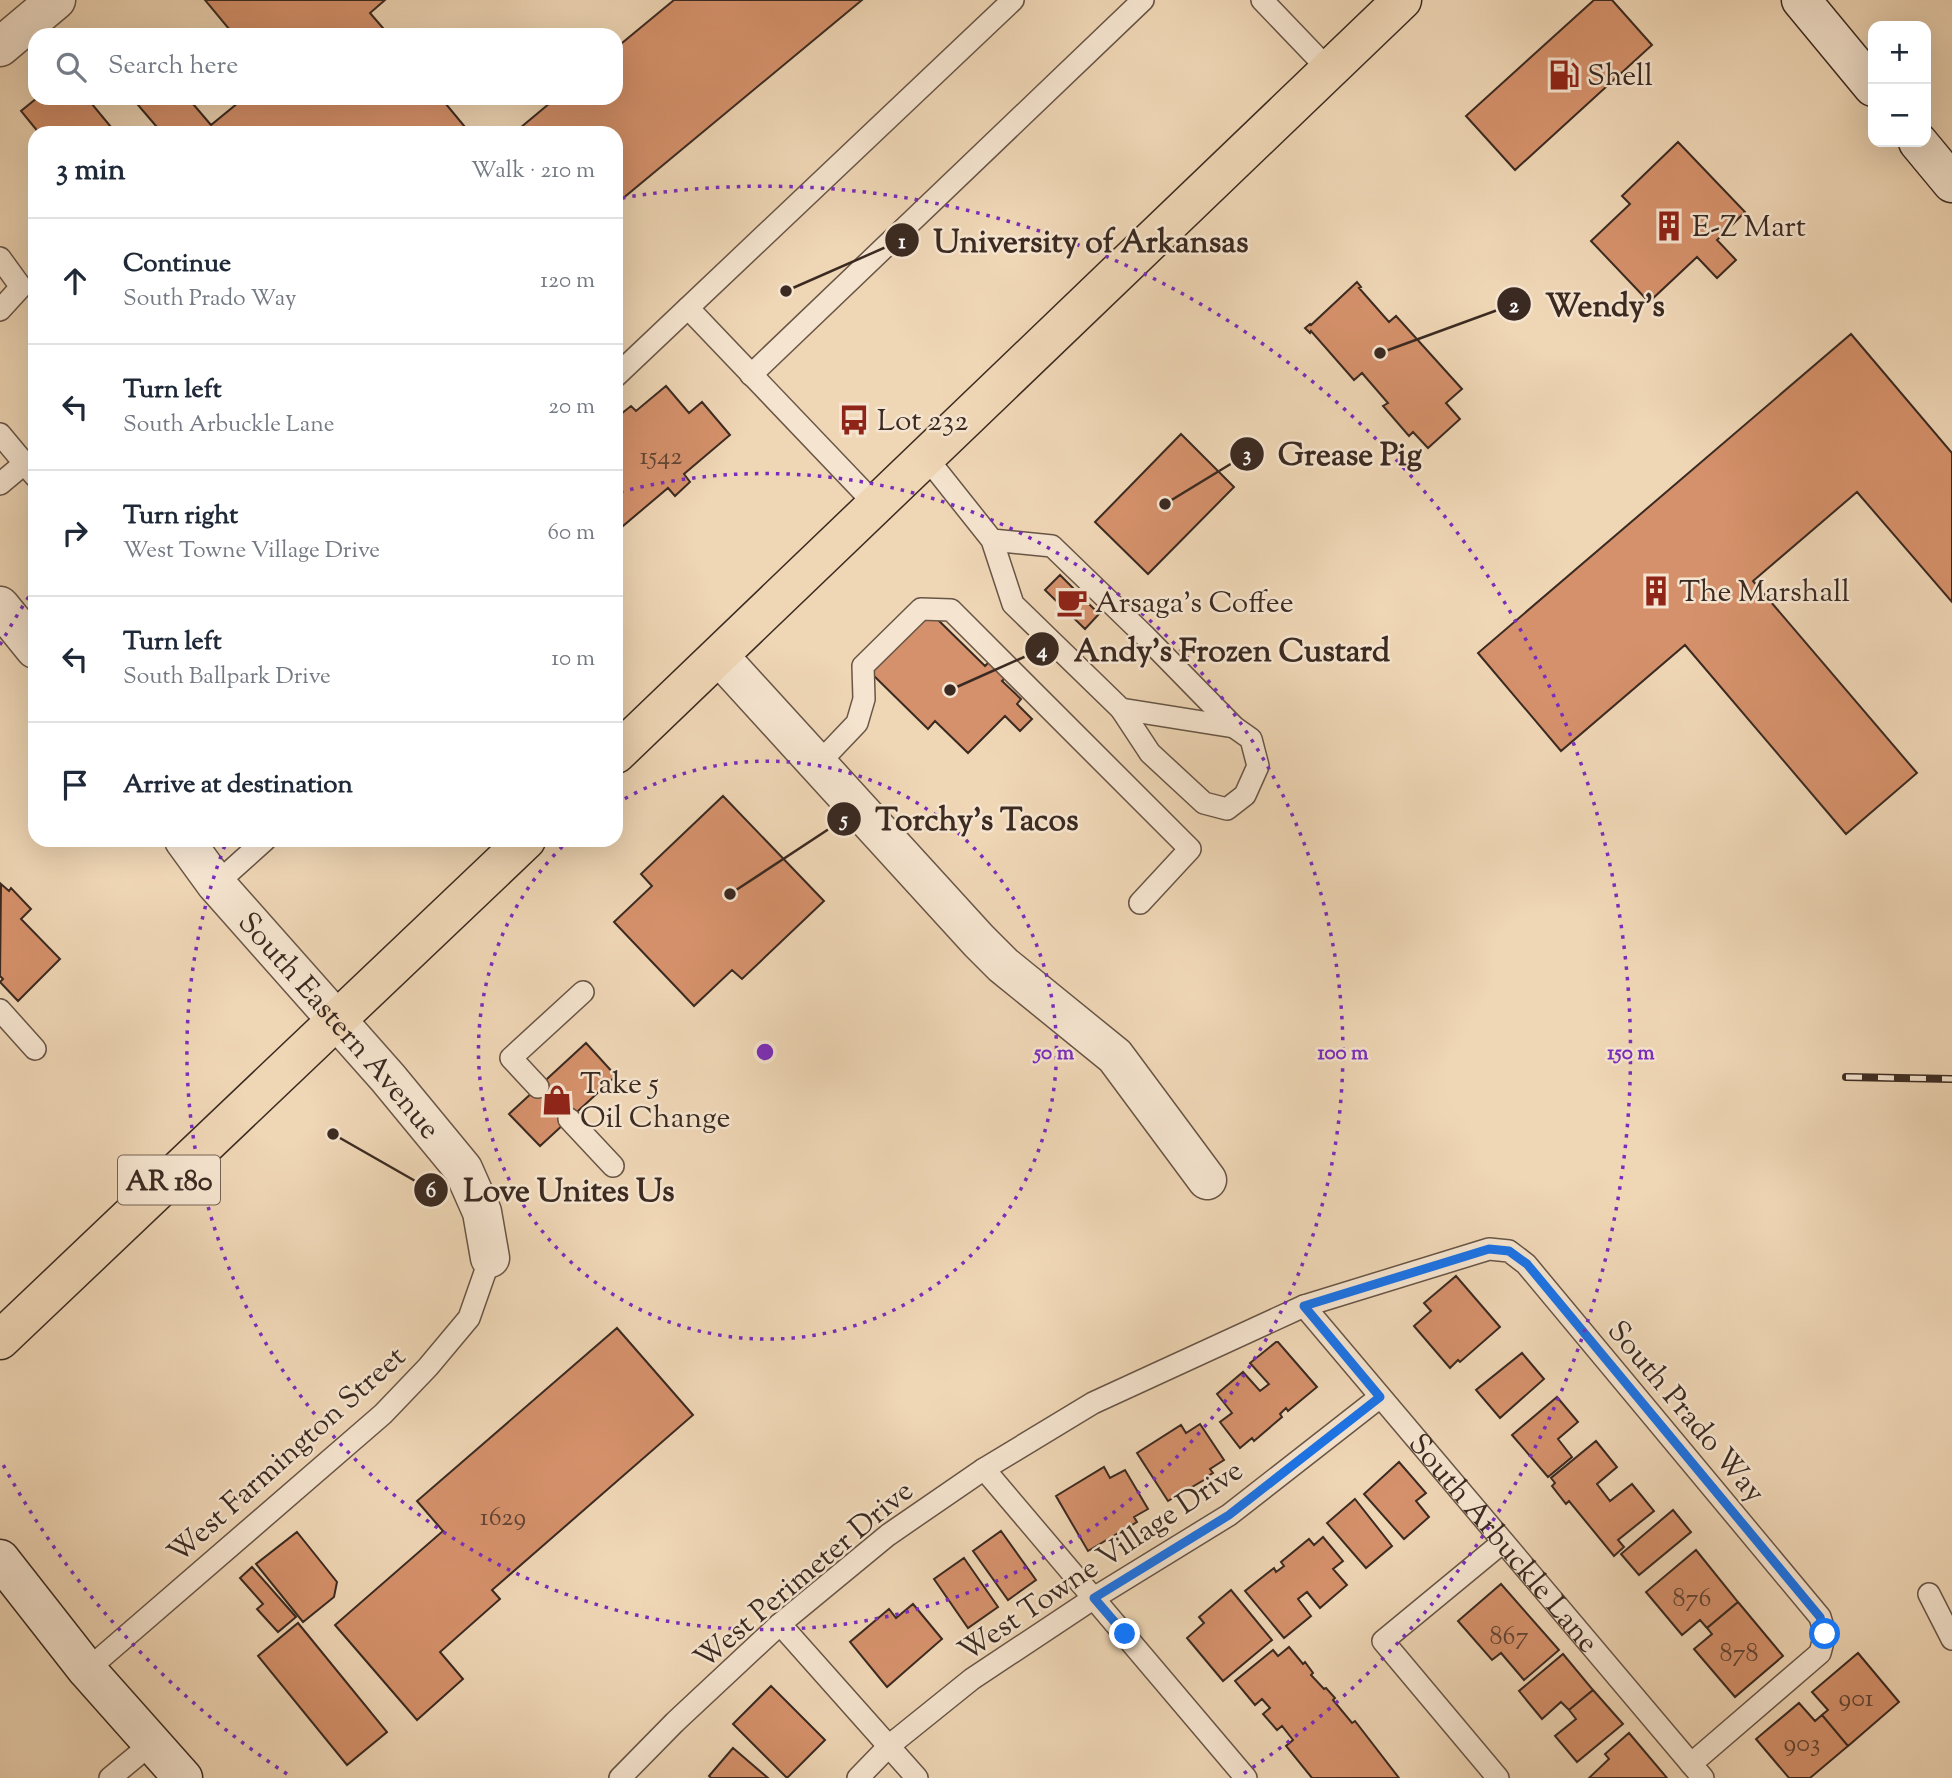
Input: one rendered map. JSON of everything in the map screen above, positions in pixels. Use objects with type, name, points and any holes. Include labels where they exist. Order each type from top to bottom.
[{"type":"main road","points":[[623,747],[1402,0]]},
{"type":"main road","name":"AR 180","points":[[0,1340],[519,847]]},
{"type":"street","points":[[0,47],[56,0]]},
{"type":"street","points":[[1801,0],[1870,84]]},
{"type":"street","points":[[1922,147],[1952,183]]},
{"type":"street","points":[[0,606],[28,640]]},
{"type":"street","points":[[719,656],[1003,965],[1115,1056],[1207,1180]]},
{"type":"street","name":"South Eastern Avenue","points":[[189,847],[216,884],[337,1020],[463,1169],[482,1212],[490,1258]]},
{"type":"street","points":[[0,1559],[87,1670],[183,1778]]},
{"type":"lane","points":[[623,369],[1013,0]]},
{"type":"lane","points":[[751,375],[1143,0]]},
{"type":"lane","points":[[1262,0],[1329,70]]},
{"type":"lane","points":[[0,258],[21,286],[18,293],[0,310]]},
{"type":"lane","points":[[688,308],[876,505]]},
{"type":"lane","points":[[0,434],[28,468]]},
{"type":"lane","points":[[926,457],[992,541],[1013,604],[1121,709],[1150,753],[1204,803],[1227,808],[1245,795],[1258,766],[1251,739],[1234,727],[1052,546],[992,541]]},
{"type":"lane","points":[[0,484],[28,471]]},
{"type":"lane","points":[[818,764],[858,723],[864,699],[863,666],[921,608],[951,610],[1190,849],[1140,903]]},
{"type":"lane","points":[[1121,709],[1234,727]]},
{"type":"lane","points":[[216,884],[257,847]]},
{"type":"lane","points":[[538,1087],[511,1058],[583,992]]},
{"type":"lane","points":[[0,1010],[35,1049]]},
{"type":"lane","points":[[569,1119],[613,1166]]},
{"type":"lane","name":"South Prado Way","points":[[1304,1306],[1489,1249],[1509,1251],[1527,1264],[1820,1617],[1825,1634],[1821,1653],[1697,1771]]},
{"type":"lane","name":"West Farmington Street","points":[[87,1670],[383,1414],[428,1367],[469,1318],[490,1258]]},
{"type":"lane","name":"South Arbuckle Lane","points":[[1304,1306],[1697,1771]]},
{"type":"lane","name":"West Perimeter Drive","points":[[620,1778],[675,1722],[780,1624],[888,1535],[984,1469],[1093,1403],[1304,1306]]},
{"type":"lane","name":"West Towne Village Drive","points":[[859,1778],[890,1745],[972,1679],[1094,1598],[1229,1515],[1380,1397]]},
{"type":"lane","points":[[984,1469],[1246,1778]]},
{"type":"lane","points":[[1498,1778],[1383,1641],[1503,1542]]},
{"type":"lane","points":[[1929,1594],[1952,1639]]},
{"type":"lane","points":[[780,1624],[917,1778]]},
{"type":"lane","points":[[110,1778],[151,1744]]},
{"type":"building","points":[[205,0],[385,0],[370,13],[383,28],[228,28]]},
{"type":"building","points":[[674,0],[862,0],[623,198],[623,126],[522,126],[548,105],[623,105],[623,42]]},
{"type":"building","points":[[1594,0],[1612,0],[1652,45],[1515,170],[1466,116]]},
{"type":"building","points":[[28,105],[93,105],[110,126],[33,126],[21,111]]},
{"type":"building","points":[[138,105],[194,105],[211,125],[235,105],[447,105],[464,126],[156,126]]},
{"type":"building","name":"E-Z Mart","points":[[1678,142],[1745,212],[1717,240],[1736,260],[1717,278],[1697,257],[1649,302],[1591,241],[1630,204],[1622,196]]},
{"type":"building","points":[[1357,282],[1361,287],[1359,288],[1389,322],[1396,316],[1462,389],[1446,403],[1460,419],[1428,448],[1413,432],[1409,436],[1383,406],[1388,403],[1362,373],[1354,380],[1311,331],[1310,333],[1305,328]]},
{"type":"building","name":"The Marshall","points":[[1851,334],[1952,453],[1952,602],[1857,492],[1753,581],[1917,773],[1846,834],[1685,645],[1561,751],[1478,653]]},
{"type":"building","points":[[666,386],[689,413],[702,402],[730,435],[684,474],[690,482],[675,496],[668,488],[623,526],[623,412],[631,406],[636,411]]},
{"type":"building","points":[[1181,434],[1234,487],[1148,574],[1095,522]]},
{"type":"building","name":"Arsaga's Coffee","points":[[1060,575],[1099,614],[1085,629],[1045,590]]},
{"type":"building","points":[[931,613],[985,666],[992,659],[1008,675],[1002,681],[1021,699],[1017,704],[1032,719],[1020,731],[1005,716],[968,753],[935,721],[928,729],[871,673]]},
{"type":"building","points":[[723,796],[824,901],[742,979],[732,970],[694,1006],[614,922],[652,886],[641,874]]},
{"type":"building","points":[[1,884],[9,891],[11,888],[31,909],[21,919],[60,959],[18,1001],[0,982],[3,979],[0,976]]},
{"type":"building","name":"Take 5 Oil Change","points":[[586,1043],[616,1076],[540,1146],[509,1114]]},
{"type":"building","points":[[1456,1276],[1500,1327],[1450,1368],[1414,1326],[1431,1311],[1424,1303]]},
{"type":"building","points":[[617,1328],[693,1415],[492,1590],[500,1599],[440,1652],[463,1679],[417,1720],[335,1625],[443,1531],[417,1501]]},
{"type":"building","points":[[1276,1342],[1317,1387],[1288,1411],[1286,1408],[1280,1414],[1282,1417],[1254,1441],[1252,1438],[1240,1448],[1220,1422],[1232,1413],[1217,1394],[1243,1372],[1260,1391],[1269,1384],[1250,1363]]},
{"type":"building","points":[[1522,1353],[1544,1379],[1500,1418],[1476,1390]]},
{"type":"building","points":[[1557,1397],[1578,1422],[1558,1439],[1572,1457],[1548,1477],[1512,1435]]},
{"type":"building","points":[[1200,1424],[1224,1460],[1210,1469],[1213,1473],[1209,1477],[1168,1501],[1137,1453],[1181,1425],[1186,1433]]},
{"type":"building","points":[[1596,1441],[1617,1467],[1597,1484],[1610,1501],[1632,1484],[1654,1511],[1618,1540],[1624,1547],[1614,1556],[1569,1501],[1566,1504],[1552,1486],[1555,1483],[1551,1478]]},
{"type":"building","points":[[1399,1462],[1426,1493],[1416,1501],[1429,1517],[1404,1539],[1364,1494]]},
{"type":"building","points":[[1104,1467],[1110,1478],[1125,1470],[1148,1509],[1134,1517],[1137,1522],[1088,1551],[1056,1496]]},
{"type":"building","points":[[1355,1499],[1392,1546],[1366,1568],[1327,1523]]},
{"type":"building","points":[[1673,1510],[1691,1532],[1639,1575],[1621,1554]]},
{"type":"building","points":[[1001,1531],[1036,1580],[1008,1600],[973,1551]]},
{"type":"building","points":[[297,1532],[337,1582],[334,1597],[303,1622],[256,1564]]},
{"type":"building","points":[[1323,1537],[1343,1561],[1333,1569],[1347,1585],[1320,1608],[1307,1592],[1298,1599],[1311,1616],[1284,1638],[1245,1591],[1274,1568],[1276,1572],[1284,1566],[1281,1562],[1309,1539],[1314,1545]]},
{"type":"building","points":[[1696,1550],[1738,1602],[1707,1628],[1700,1620],[1682,1635],[1646,1592]]},
{"type":"building","points":[[964,1558],[998,1607],[968,1628],[934,1579]]},
{"type":"building","points":[[252,1567],[296,1617],[278,1632],[257,1609],[263,1604],[240,1578]]},
{"type":"building","points":[[1501,1584],[1559,1650],[1524,1680],[1501,1653],[1492,1660],[1458,1621]]},
{"type":"building","points":[[1231,1590],[1272,1640],[1223,1681],[1187,1638],[1204,1623],[1199,1617]]},
{"type":"building","points":[[1738,1602],[1783,1656],[1735,1697],[1694,1649],[1712,1634],[1707,1628]]},
{"type":"building","points":[[913,1604],[942,1639],[887,1687],[850,1642],[889,1609],[896,1618]]},
{"type":"building","points":[[298,1623],[387,1732],[347,1765],[258,1656]]},
{"type":"building","points":[[1289,1647],[1303,1664],[1305,1662],[1313,1673],[1311,1675],[1335,1698],[1333,1700],[1352,1723],[1355,1721],[1399,1778],[1312,1778],[1286,1746],[1293,1740],[1282,1726],[1277,1730],[1263,1714],[1270,1708],[1262,1699],[1255,1705],[1235,1681],[1273,1650],[1278,1656]]},
{"type":"building","points":[[1858,1653],[1899,1702],[1848,1746],[1822,1715],[1828,1710],[1812,1692]]},
{"type":"building","points":[[1563,1654],[1593,1690],[1569,1710],[1561,1702],[1542,1719],[1519,1691]]},
{"type":"building","points":[[771,1686],[825,1740],[787,1778],[733,1724]]},
{"type":"building","points":[[1593,1690],[1623,1724],[1577,1762],[1555,1736],[1576,1719],[1569,1710]]},
{"type":"building","points":[[1799,1703],[1815,1721],[1822,1715],[1848,1746],[1810,1778],[1789,1778],[1756,1739]]},
{"type":"building","points":[[1629,1733],[1667,1778],[1589,1778],[1609,1759],[1605,1754]]},
{"type":"building","points":[[733,1748],[768,1778],[711,1778],[709,1776]]},
{"type":"railway","points":[[1846,1077],[1952,1079]]},
{"type":"place","name":"Shell","points":[[1564,75]]},
{"type":"place","name":"E-Z Mart","points":[[1669,226]]},
{"type":"place","name":"University of Arkansas","points":[[786,291]]},
{"type":"place","name":"Wendy's","points":[[1380,353]]},
{"type":"place","name":"Lot 232","points":[[854,420]]},
{"type":"place","name":"Grease Pig","points":[[1165,504]]},
{"type":"place","name":"The Marshall","points":[[1656,591]]},
{"type":"place","name":"Arsaga's Coffee","points":[[1072,602]]},
{"type":"place","name":"Andy's Frozen Custard","points":[[950,690]]},
{"type":"place","name":"Torchy's Tacos","points":[[730,894]]},
{"type":"place","name":"Take 5 Oil Change","points":[[557,1100]]},
{"type":"place","name":"Love Unites Us","points":[[333,1134]]},
{"type":"route","points":[[1125,1634],[1094,1598],[1229,1515],[1380,1397],[1304,1306],[1489,1249],[1509,1251],[1527,1264],[1820,1617],[1825,1634]]}]
